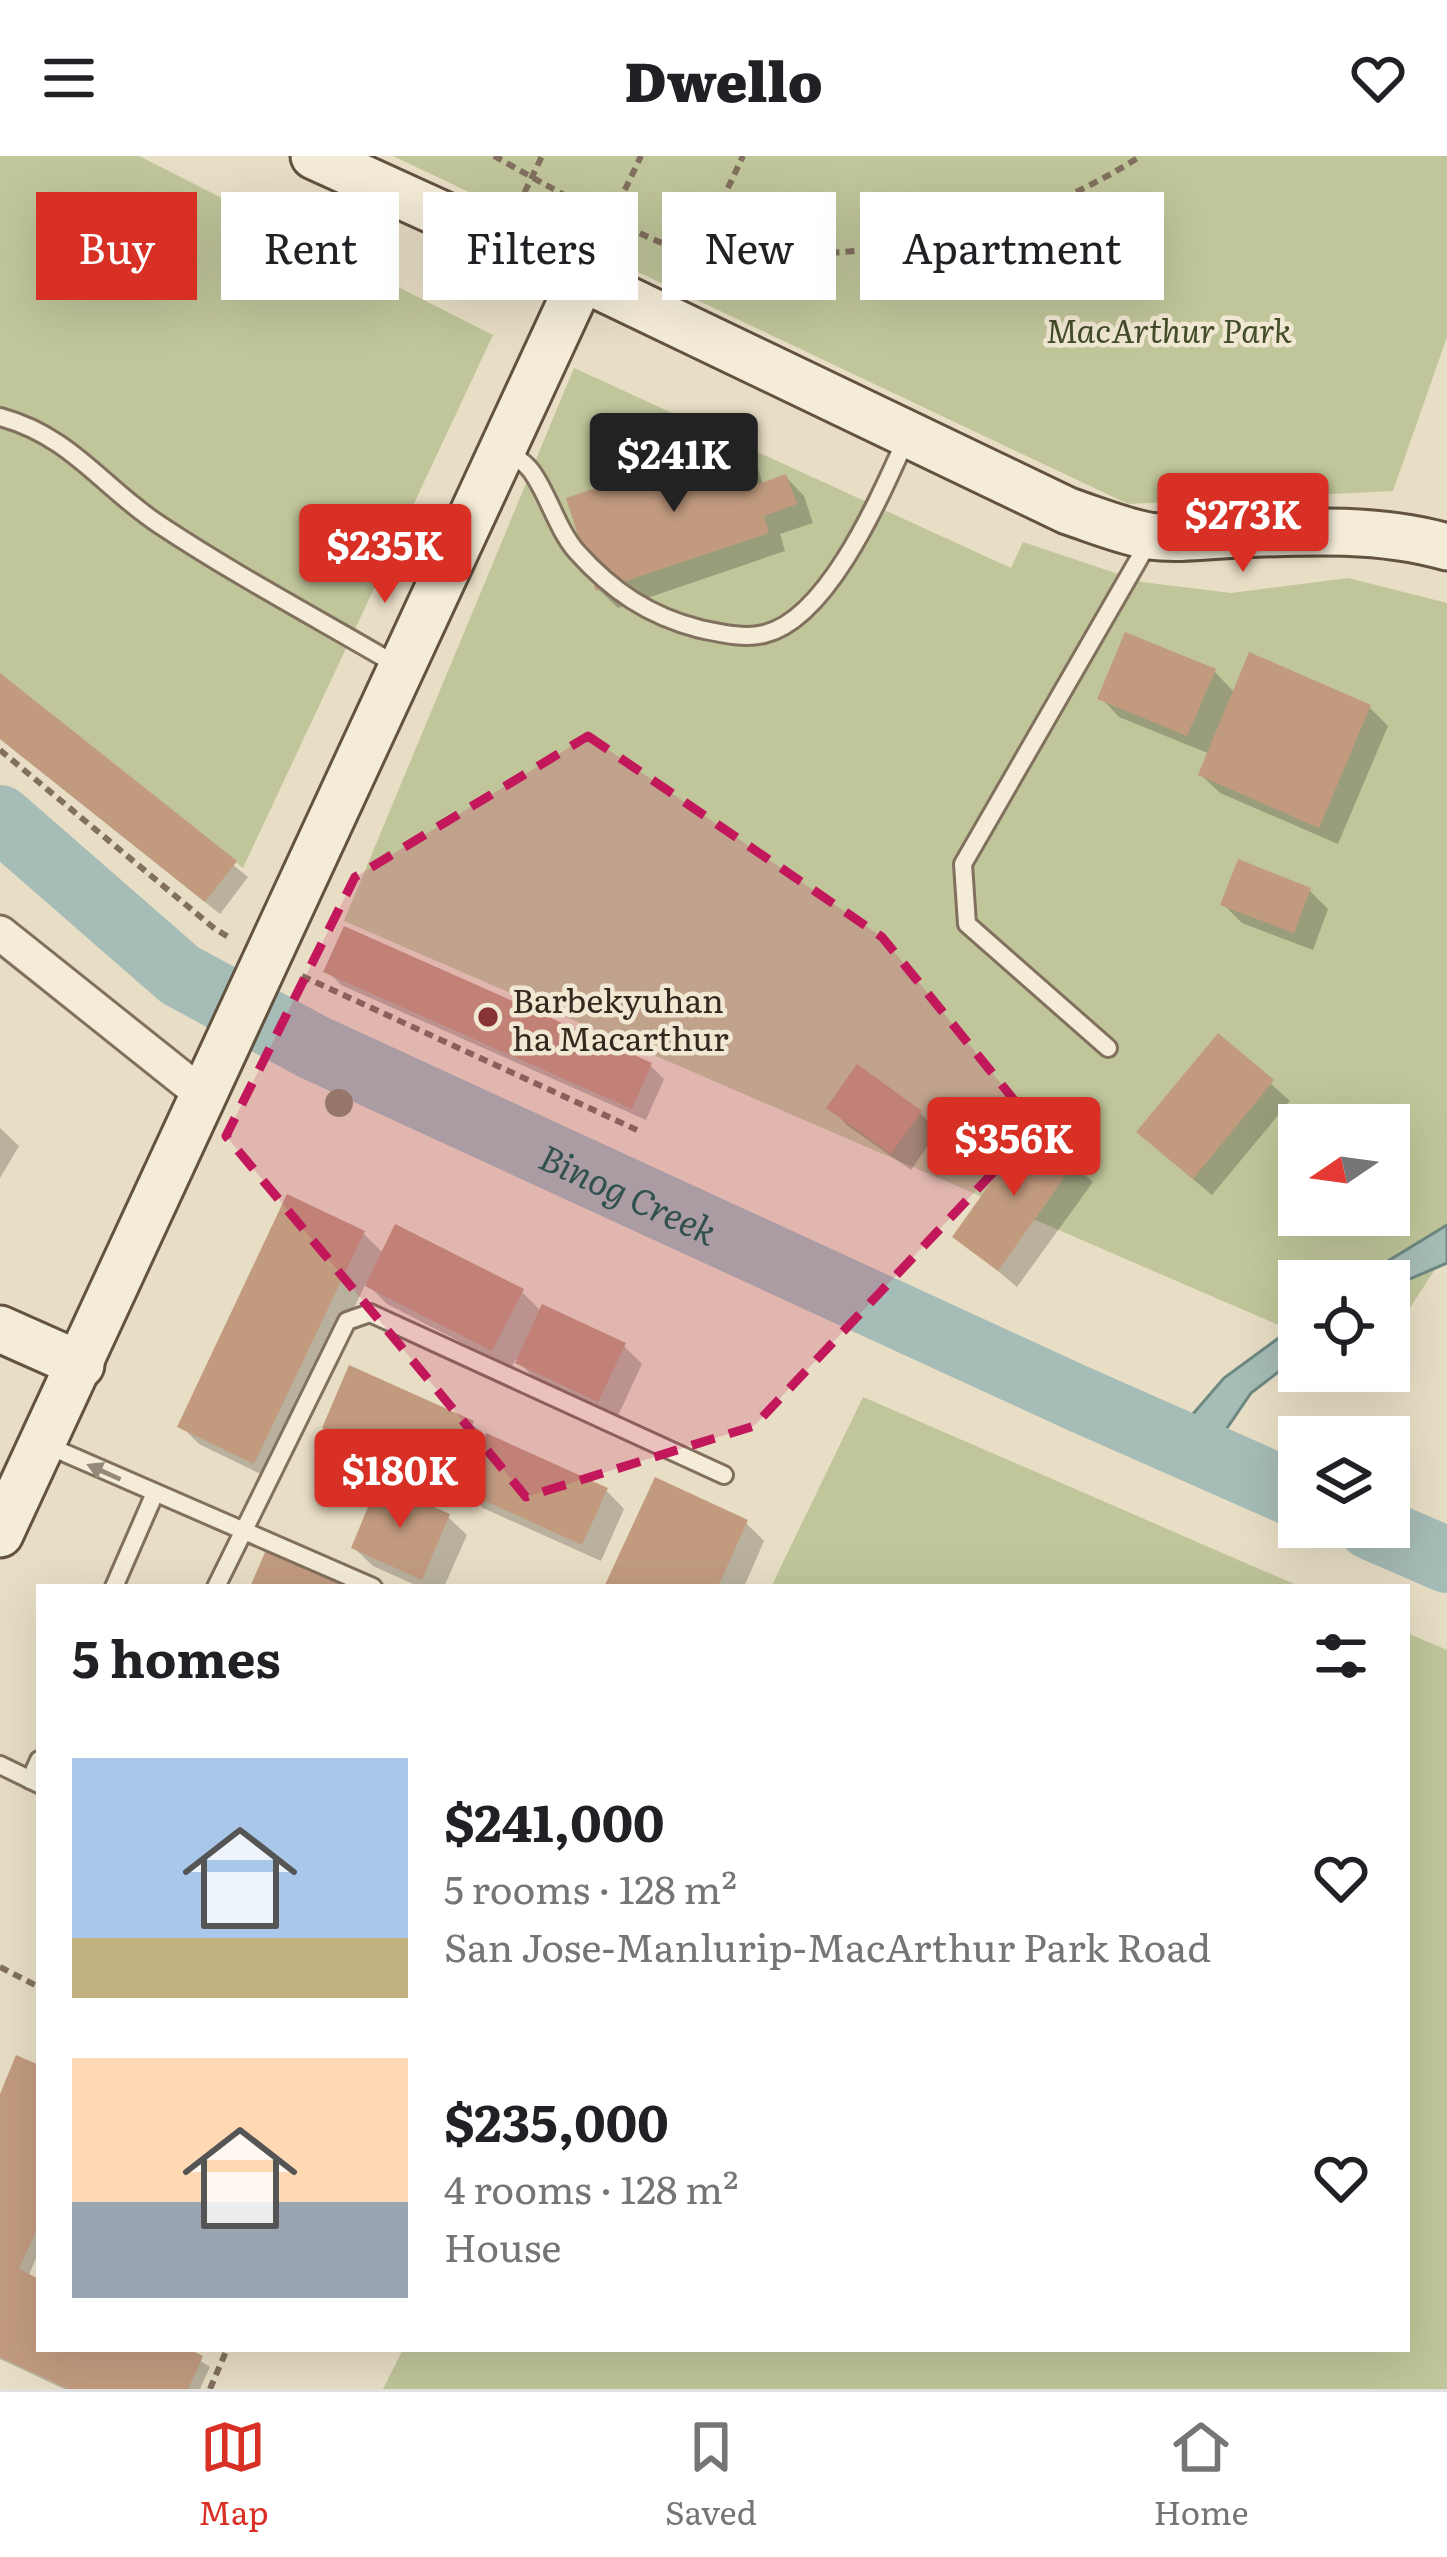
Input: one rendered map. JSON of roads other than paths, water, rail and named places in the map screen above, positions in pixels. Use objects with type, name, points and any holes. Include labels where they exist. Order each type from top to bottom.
[{"type":"main road","points":[[314,156],[423,206]]},
{"type":"main road","points":[[0,1534],[572,300]]},
{"type":"main road","points":[[628,300],[1068,511],[1118,529],[1152,536],[1388,535],[1447,547]]},
{"type":"main road","points":[[0,1329],[81,1366]]},
{"type":"street","points":[[0,933],[209,1082]]},
{"type":"lane","points":[[0,417],[30,425],[69,448],[157,523],[401,668]]},
{"type":"lane","points":[[503,447],[530,468],[574,548],[623,597],[688,626],[762,635],[799,614],[836,571],[908,434]]},
{"type":"lane","points":[[1108,1048],[968,924],[964,864],[1152,536]]},
{"type":"lane","points":[[218,1584],[347,1321],[370,1313],[724,1475]]},
{"type":"lane","points":[[44,1444],[366,1584]]},
{"type":"lane","points":[[115,1584],[155,1493]]},
{"type":"lane","points":[[0,1765],[35,1782]]},
{"type":"water","points":[[1447,1225],[1447,1263],[1410,1279],[1410,1260],[1390,1260]]},
{"type":"water","points":[[1278,1338],[1278,1372],[1251,1393],[1225,1431],[1192,1415],[1224,1378]]},
{"type":"waterway","name":"Binog Creek","points":[[0,818],[180,975],[313,1047],[1278,1487]]},
{"type":"waterway","name":"Binog Creek","points":[[1410,1544],[1447,1560]]},
{"type":"place","name":"Barbekyuhan ha Macarthur","points":[[488,1017]]},
{"type":"park label","name":"MacArthur Park","points":[[1169,328]]}]
